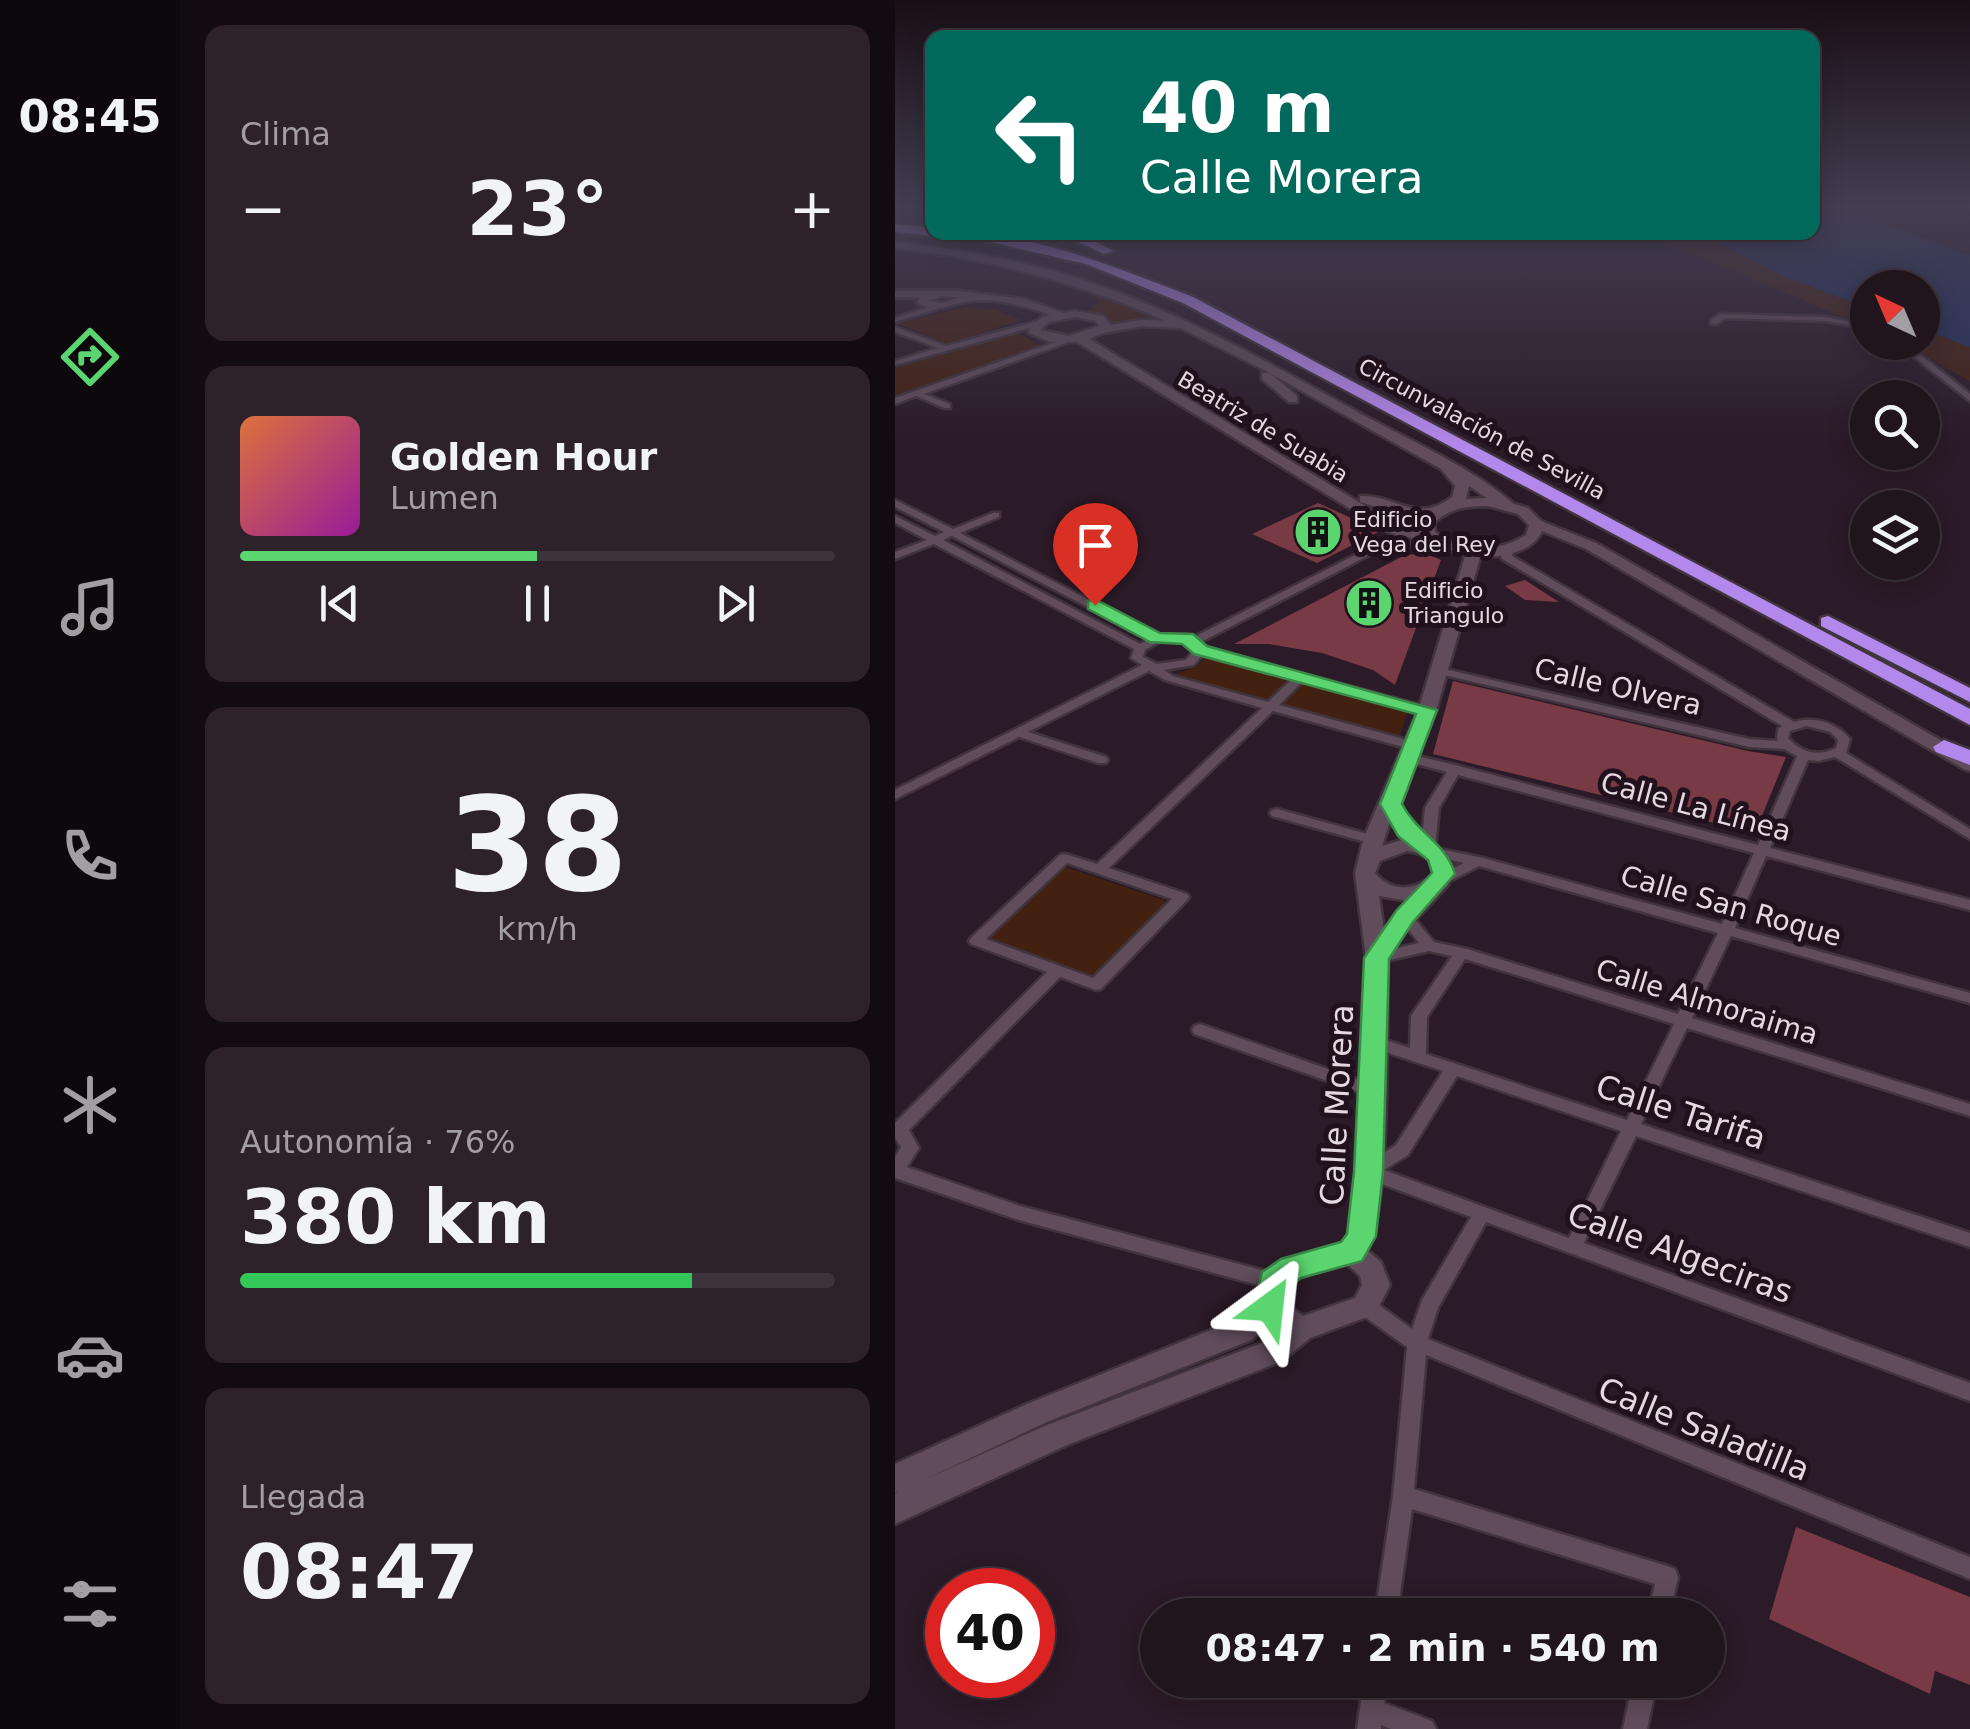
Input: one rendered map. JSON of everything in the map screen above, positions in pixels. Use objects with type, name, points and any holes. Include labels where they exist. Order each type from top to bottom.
[{"type":"highway","points":[[1132,287],[1213,326]]},
{"type":"highway","name":"Circunvalación de Sevilla","points":[[1152,287],[1213,326],[1964,704]]},
{"type":"highway","name":"Circunvalación de Sevilla","points":[[1180,287],[1964,704]]},
{"type":"highway","points":[[1183,287],[1203,296]]},
{"type":"highway","points":[[1944,747],[1970,761]]},
{"type":"street","points":[[1040,329],[1095,302],[1078,287]]},
{"type":"street","points":[[1092,287],[1184,323],[1281,374],[1448,466],[1529,515],[1537,524],[1591,546],[1944,747]]},
{"type":"street","points":[[895,297],[929,302],[1023,302],[1069,315],[1100,318],[1106,324],[1038,354],[895,401]]},
{"type":"street","points":[[960,301],[1007,308],[1040,329],[1051,342],[1038,354]]},
{"type":"street","points":[[895,320],[929,302]]},
{"type":"street","points":[[1705,315],[1826,319],[1850,324]]},
{"type":"street","points":[[1714,322],[1723,316]]},
{"type":"street","points":[[895,363],[995,332],[1040,329],[1087,335],[1143,324],[1213,326],[1329,414],[1369,423]]},
{"type":"street","points":[[1197,645],[1459,500],[1462,485],[1427,458],[1293,402],[1213,326]]},
{"type":"street","points":[[895,329],[943,348]]},
{"type":"street","name":"Beatriz de Suabia","points":[[1087,335],[1385,509],[1411,514],[1437,513],[1478,502],[1507,505]]},
{"type":"street","name":"Beatriz de Suabia","points":[[1087,335],[1403,533],[1474,552],[1591,546]]},
{"type":"street","points":[[1922,360],[1970,398]]},
{"type":"street","points":[[1281,374],[1329,414]]},
{"type":"street","points":[[917,394],[947,406]]},
{"type":"street","points":[[895,503],[1157,638],[1197,645],[1301,678],[1427,710]]},
{"type":"street","points":[[1374,550],[1437,542],[1437,513]]},
{"type":"street","points":[[895,556],[995,515]]},
{"type":"street","points":[[895,519],[1139,648]]},
{"type":"street","points":[[1537,524],[1533,537],[1506,557],[1790,725]]},
{"type":"street","points":[[1474,552],[1440,672],[1370,857],[1373,886],[1391,894],[1412,895],[1479,860]]},
{"type":"street","points":[[1150,667],[1137,658],[1139,648],[1157,638]]},
{"type":"street","points":[[898,790],[1150,667],[1182,666],[1196,659],[1197,645]]},
{"type":"street","name":"Calle La Línea","points":[[1150,667],[1169,678],[1273,705],[1455,770],[1970,905]]},
{"type":"street","name":"Calle Olvera","points":[[1440,672],[1749,743],[1785,745]]},
{"type":"street","points":[[1101,869],[1301,678]]},
{"type":"street","points":[[1837,753],[1844,739],[1834,729],[1807,722],[1790,725],[1781,734],[1785,745],[1804,755],[1837,753],[1970,835]]},
{"type":"street","points":[[1018,733],[1101,760]]},
{"type":"street","points":[[1574,1246],[1726,932],[1804,755]]},
{"type":"street","points":[[1429,850],[1432,808],[1455,770]]},
{"type":"street","points":[[1377,958],[1405,916],[1440,882],[1445,868],[1405,831],[1391,804]]},
{"type":"street","points":[[1277,813],[1370,857],[1395,846],[1429,850]]},
{"type":"street","name":"Calle San Roque","points":[[1429,850],[1479,860],[1970,998]]},
{"type":"street","name":"Calle Morera","points":[[1351,1252],[1361,1236],[1369,1172],[1377,958],[1370,857]]},
{"type":"street","points":[[1065,858],[1101,869],[1182,897],[1096,985],[976,941],[1065,858]]},
{"type":"street","points":[[1377,958],[1429,946],[1405,916]]},
{"type":"street","name":"Calle Almoraima","points":[[1429,946],[1970,1110]]},
{"type":"street","points":[[1418,1056],[1419,1016],[1462,953]]},
{"type":"street","points":[[1057,972],[896,1131],[910,1148],[896,1171],[1271,1294]]},
{"type":"street","points":[[1200,1030],[1371,1090]]},
{"type":"street","name":"Calle Tarifa","points":[[1373,1042],[1970,1240]]},
{"type":"street","points":[[1369,1172],[1402,1150],[1454,1068]]},
{"type":"street","name":"Calle Algeciras","points":[[1369,1172],[1970,1392]]},
{"type":"street","points":[[1388,1598],[1403,1496],[1417,1342],[1429,1306],[1482,1212]]},
{"type":"street","points":[[895,1479],[1037,1413],[1241,1331],[1292,1268],[1351,1252],[1372,1270],[1376,1285],[1365,1306],[1300,1329],[1272,1352],[1057,1435],[895,1510]]},
{"type":"street","points":[[1271,1294],[1281,1320],[1300,1329]]},
{"type":"street","points":[[1365,1306],[1417,1342]]},
{"type":"street","name":"Calle Saladilla","points":[[1417,1342],[1970,1568]]},
{"type":"street","points":[[1403,1496],[1667,1577],[1663,1598]]},
{"type":"street","points":[[1635,1729],[1641,1698]]},
{"type":"street","points":[[1370,1720],[1424,1729]]},
{"type":"shaded area","points":[[1084,287],[1175,322],[1111,326],[1108,318],[1086,312],[1099,302]]},
{"type":"shaded area","points":[[1771,287],[1811,287],[1850,302],[1850,320]]},
{"type":"shaded area","points":[[967,307],[995,310],[1022,320],[947,344],[898,323]]},
{"type":"shaded area","points":[[1002,334],[1019,334],[1041,346],[895,395],[895,368]]},
{"type":"shaded area","points":[[1940,336],[1970,347],[1970,381],[1933,360],[1940,360]]},
{"type":"shaded area","points":[[1206,657],[1292,680],[1270,700],[1173,675],[1196,667]]},
{"type":"shaded area","points":[[1303,683],[1408,710],[1400,736],[1281,704]]},
{"type":"shaded area","points":[[1065,867],[1167,901],[1094,977],[988,937]]},
{"type":"water","points":[[1811,287],[1850,287],[1850,302]]},
{"type":"water","points":[[1940,287],[1970,287],[1970,347],[1940,336]]},
{"type":"building","name":"Edificio Vega del Rey","points":[[1318,503],[1380,531],[1317,563],[1252,534]]},
{"type":"building","name":"Edificio Triangulo","points":[[1426,553],[1441,560],[1395,685],[1373,670],[1322,653],[1269,644],[1234,644],[1405,555]]},
{"type":"building","points":[[1525,580],[1559,602],[1525,600],[1505,586]]},
{"type":"building","points":[[1453,681],[1786,757],[1755,833],[1433,754]]},
{"type":"building","points":[[1796,1527],[1970,1597],[1970,1685],[1935,1671],[1930,1694],[1769,1619]]},
{"type":"place","name":"Edificio Vega del Rey","points":[[1318,532]]},
{"type":"place","name":"Edificio Triangulo","points":[[1369,603]]},
{"type":"route","points":[[1095,605],[1157,638],[1186,638],[1199,645],[1200,650],[1427,710],[1391,804],[1405,831],[1439,857],[1445,868],[1439,883],[1405,916],[1377,958],[1369,1172],[1361,1236],[1351,1252],[1292,1268],[1273,1281],[1270,1307]]}]
